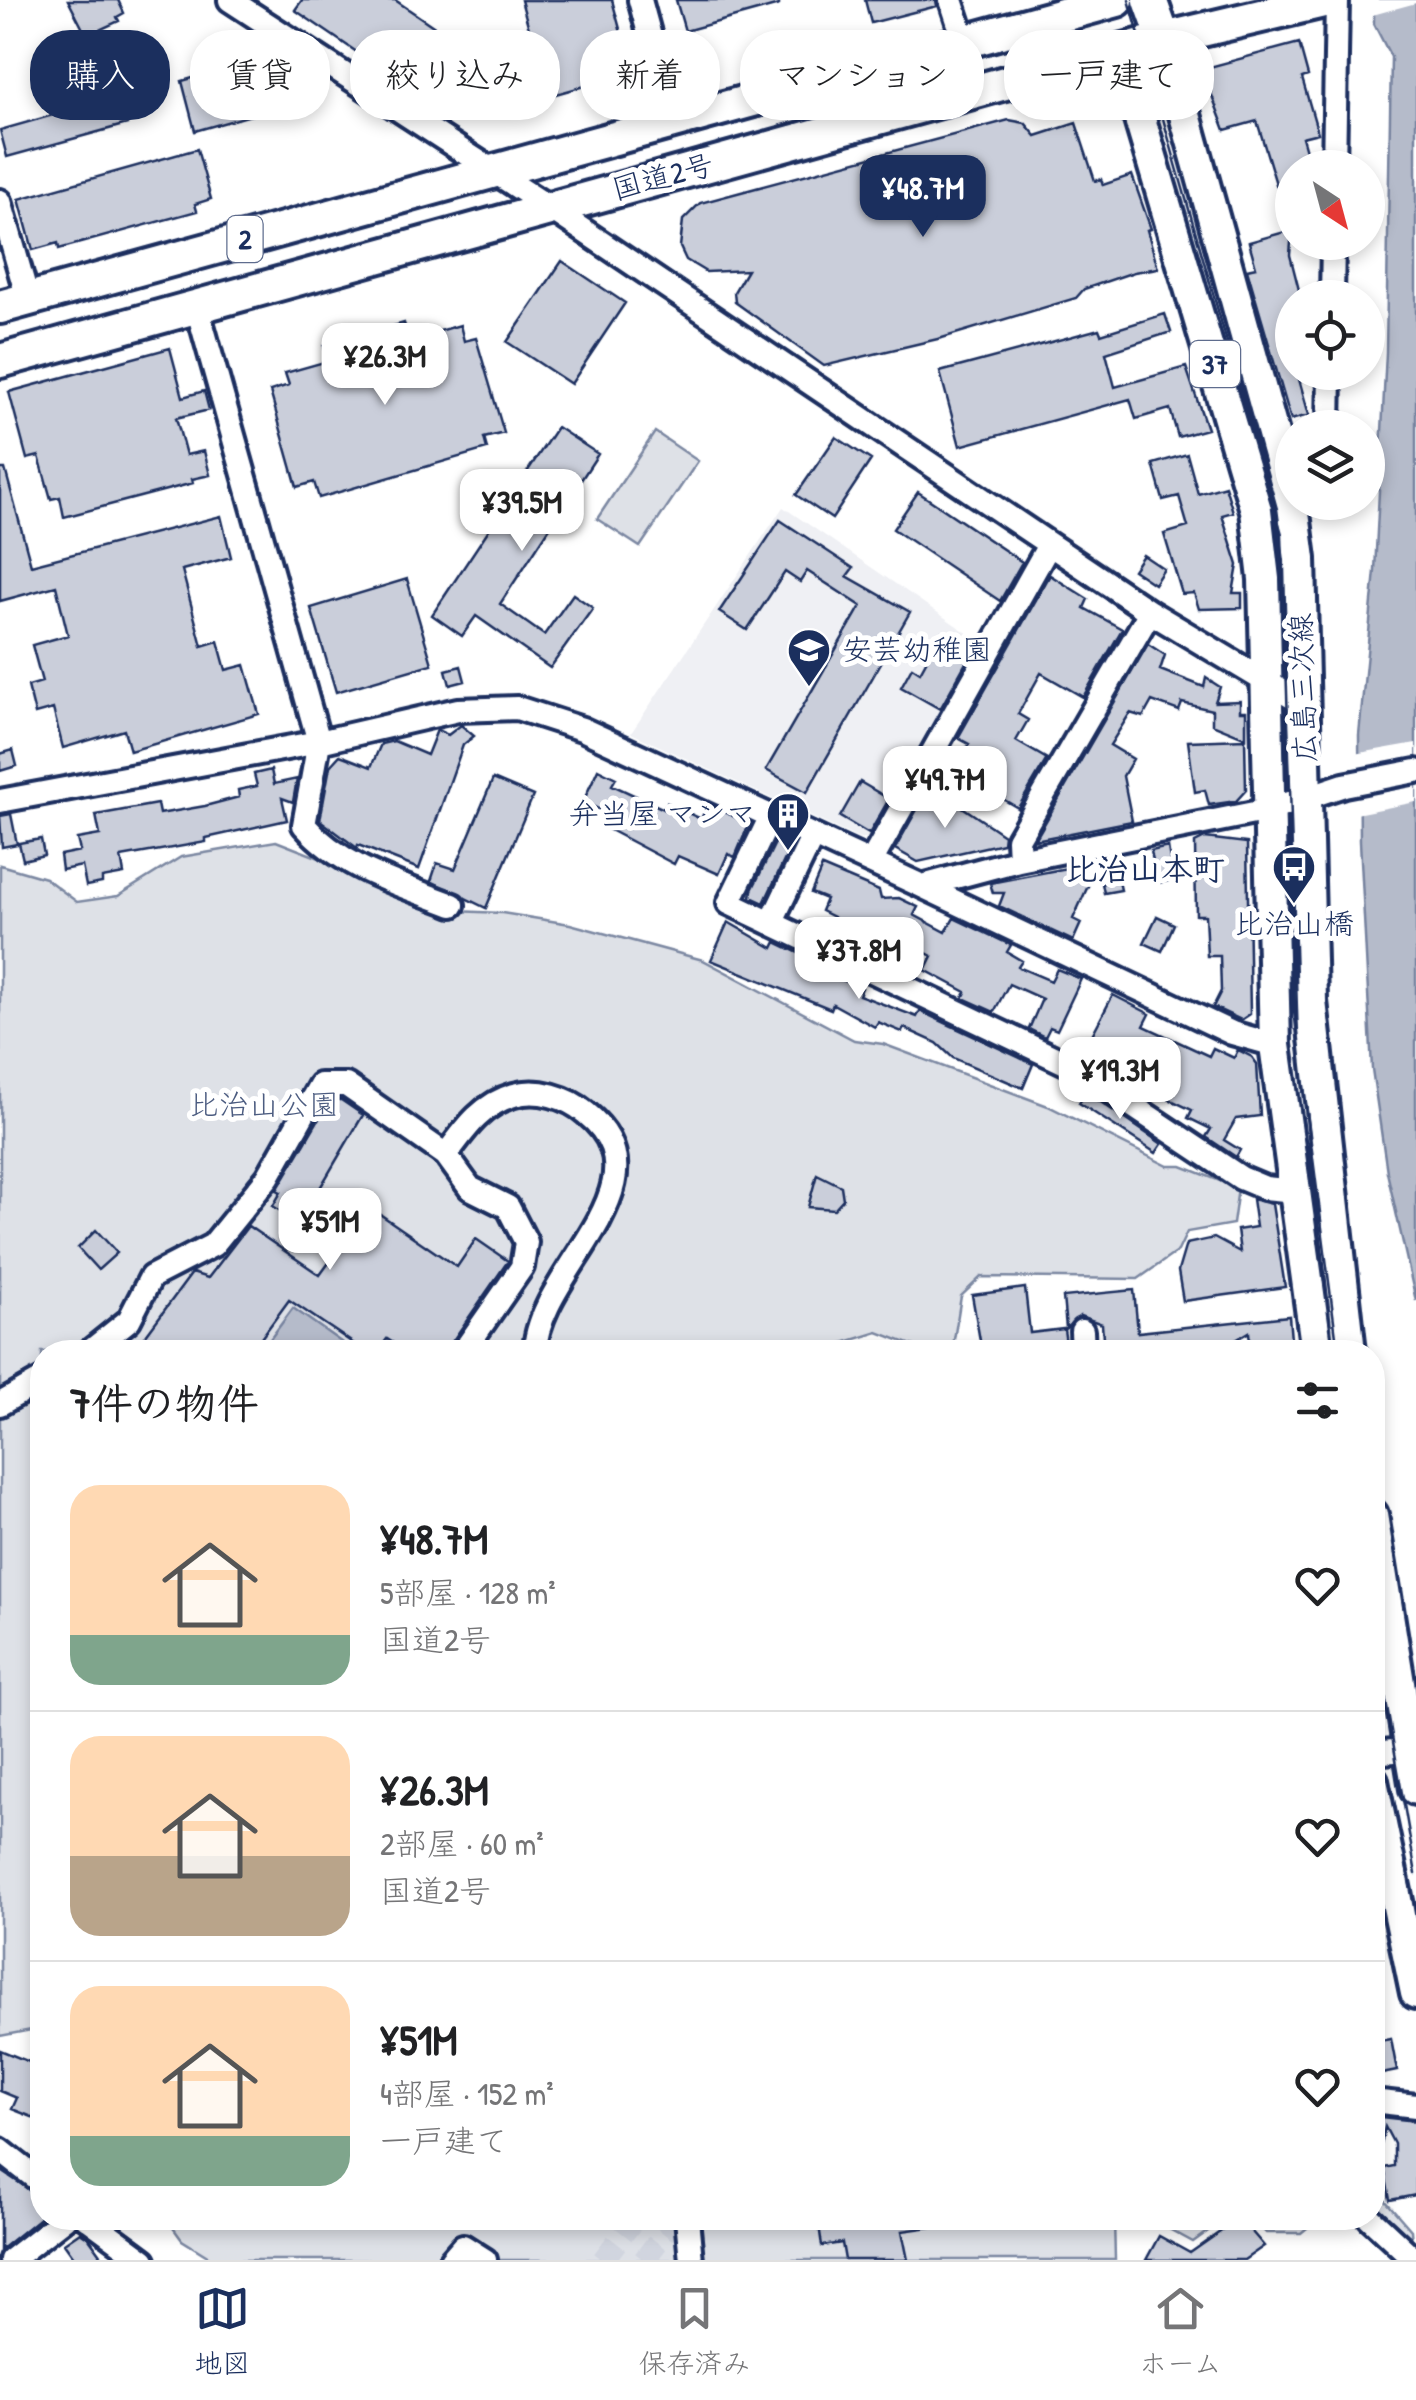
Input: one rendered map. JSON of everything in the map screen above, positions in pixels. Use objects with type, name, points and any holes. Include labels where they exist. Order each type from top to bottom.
[{"type":"highway","points":[[1150,0],[1161,30]]},
{"type":"highway","name":"国道2号","points":[[1202,30],[1328,0]]},
{"type":"highway","name":"国道2号","points":[[984,37],[1109,1]]},
{"type":"highway","points":[[1109,1],[1115,30]]},
{"type":"highway","name":"国道2号","points":[[0,361],[1004,84]]},
{"type":"highway","name":"国道2号","points":[[14,303],[740,103]]},
{"type":"main road","name":"広島三次線","points":[[1140,120],[1256,510],[1264,579],[1275,1046],[1316,1340]]},
{"type":"main road","name":"広島三次線","points":[[1187,120],[1275,430]]},
{"type":"main road","name":"広島三次線","points":[[1297,520],[1311,1001],[1349,1340]]},
{"type":"main road","points":[[1385,1594],[1414,1769]]},
{"type":"main road","points":[[1385,1866],[1416,1992]]},
{"type":"street","points":[[230,0],[550,208],[1150,612],[1302,703]]},
{"type":"street","points":[[640,0],[673,121]]},
{"type":"street","points":[[952,0],[961,30]]},
{"type":"street","points":[[1334,150],[1337,0]]},
{"type":"street","points":[[0,201],[14,303]]},
{"type":"street","points":[[197,307],[319,742],[304,825],[325,848],[356,867],[453,905]]},
{"type":"street","points":[[1256,510],[1275,507]]},
{"type":"street","points":[[872,862],[1049,545]]},
{"type":"street","points":[[1019,860],[1018,839],[1150,612]]},
{"type":"street","points":[[0,800],[319,742],[458,710],[517,708],[582,729],[1232,1033],[1275,1046]]},
{"type":"street","points":[[922,886],[1019,860],[1269,810],[1355,782],[1416,771]]},
{"type":"street","points":[[771,816],[729,903],[1076,1068],[1240,1178],[1266,1188],[1295,1191]]},
{"type":"street","points":[[771,923],[808,846]]},
{"type":"street","points":[[104,1340],[129,1320],[151,1277],[213,1245],[268,1176],[320,1086],[346,1085],[446,1155],[470,1188],[508,1207],[526,1242],[522,1267],[472,1340]]},
{"type":"street","points":[[446,1155],[472,1120],[516,1094],[536,1092],[576,1105],[607,1138],[617,1180],[544,1311],[536,1340]]},
{"type":"street","points":[[0,1404],[30,1387]]},
{"type":"street","points":[[1385,1758],[1414,1769]]},
{"type":"street","points":[[1385,1778],[1414,1769]]},
{"type":"street","points":[[1385,2102],[1416,2106]]},
{"type":"street","points":[[2,2154],[30,2174]]},
{"type":"street","points":[[11,2260],[50,2230]]},
{"type":"street","points":[[103,2230],[144,2260]]},
{"type":"street","points":[[684,2230],[691,2260]]},
{"type":"street","points":[[1383,2230],[1415,2260]]},
{"type":"street","points":[[451,2260],[463,2246],[484,2260]]},
{"type":"shaded area","name":"安芸幼稚園","points":[[783,507],[982,643],[874,837],[859,839],[631,733]]},
{"type":"green space","points":[[655,432],[698,461],[640,547],[597,519]]},
{"type":"green space","name":"比治山公園","points":[[276,841],[455,911],[502,913],[570,924],[703,960],[854,1040],[883,1044],[1048,1106],[1168,1166],[1182,1166],[1238,1188],[1233,1224],[1187,1232],[1178,1251],[1138,1279],[981,1277],[961,1296],[954,1340],[899,1340],[878,1332],[852,1340],[30,1340],[30,2030],[0,2036],[0,865],[45,878],[77,902],[118,896],[181,857]]},
{"type":"green space","points":[[1385,2200],[1411,2230],[1412,2244],[1385,2219]]},
{"type":"green space","points":[[175,2230],[1114,2230],[1115,2260],[496,2260],[469,2234],[445,2260],[214,2260],[182,2240]]},
{"type":"green space","points":[[1171,2230],[1210,2230],[1193,2242]]},
{"type":"green space","points":[[1263,2230],[1305,2230],[1301,2233]]},
{"type":"water","points":[[1374,0],[1416,0],[1416,1301],[1387,1172],[1372,1069],[1360,841],[1359,735],[1378,520],[1385,520],[1383,410],[1391,57],[1374,24]]},
{"type":"water","points":[[293,1308],[338,1340],[269,1340]]},
{"type":"pier","points":[[1369,0],[1416,0],[1416,3],[1369,16]]},
{"type":"pier","points":[[1416,743],[1416,802],[1356,814],[1354,754]]},
{"type":"building","points":[[68,0],[118,0],[124,13],[117,17],[119,21],[100,30],[83,30]]},
{"type":"building","points":[[302,0],[395,0],[439,30],[350,30],[350,47],[330,30],[295,10]]},
{"type":"building","points":[[521,0],[612,0],[620,30],[580,30],[580,87],[560,93],[560,30],[529,30]]},
{"type":"building","points":[[676,0],[779,0],[779,5],[685,30]]},
{"type":"building","points":[[865,0],[936,0],[937,6],[871,23]]},
{"type":"building","points":[[1299,43],[1308,76],[1302,78],[1318,133],[1302,137],[1306,150],[1275,150],[1275,181],[1257,121],[1225,130],[1214,101],[1214,66]]},
{"type":"building","points":[[190,79],[190,112],[182,81]]},
{"type":"building","points":[[35,120],[126,120],[127,124],[7,157],[0,130]]},
{"type":"building","points":[[192,120],[234,120],[195,131]]},
{"type":"building","points":[[1009,120],[1025,123],[1036,136],[1076,123],[1095,181],[1101,179],[1103,185],[1132,175],[1151,229],[1147,230],[1158,268],[1134,272],[1084,289],[1076,298],[942,338],[824,366],[735,302],[734,292],[747,270],[706,272],[686,260],[680,247],[683,220],[700,203]]},
{"type":"building","points":[[197,149],[211,199],[195,204],[197,211],[59,249],[58,243],[33,250],[19,199]]},
{"type":"building","points":[[1275,235],[1275,260],[1291,260],[1296,280],[1275,280],[1275,365],[1247,269],[1256,267],[1249,242]]},
{"type":"building","points":[[562,261],[625,303],[571,384],[507,342]]},
{"type":"building","points":[[1165,314],[1171,332],[1106,353],[1115,387],[1186,367],[1207,429],[1178,437],[1170,409],[1136,419],[1130,399],[960,446],[940,372],[1099,329],[1101,334]]},
{"type":"building","points":[[404,323],[409,340],[460,325],[464,341],[476,338],[504,433],[484,438],[487,449],[319,498],[314,482],[297,487],[270,391],[289,385],[285,373],[328,361],[324,346]]},
{"type":"building","points":[[170,348],[183,397],[204,391],[209,410],[176,418],[186,455],[204,451],[210,475],[64,517],[60,497],[51,499],[39,456],[27,459],[9,392]]},
{"type":"building","points":[[1282,390],[1302,390],[1308,410],[1288,410]]},
{"type":"building","points":[[557,427],[598,454],[500,604],[544,635],[573,594],[593,608],[550,668],[476,616],[462,636],[432,615]]},
{"type":"building","points":[[836,437],[871,460],[832,519],[796,495]]},
{"type":"building","points":[[1187,454],[1198,494],[1225,486],[1233,512],[1222,515],[1238,565],[1233,593],[1242,593],[1242,608],[1199,609],[1194,593],[1182,594],[1164,534],[1188,527],[1179,496],[1163,500],[1153,464]]},
{"type":"building","points":[[0,469],[5,469],[31,565],[221,516],[231,557],[182,570],[202,646],[218,641],[226,670],[245,665],[259,714],[130,751],[124,730],[63,748],[53,709],[35,714],[28,686],[42,682],[32,645],[68,635],[56,586],[0,601]]},
{"type":"building","points":[[918,492],[1022,562],[1000,601],[893,529]]},
{"type":"building","points":[[780,520],[853,568],[847,576],[910,612],[807,792],[766,770],[861,606],[807,571],[800,582],[785,572],[747,630],[719,612]]},
{"type":"building","points":[[1143,555],[1164,569],[1154,584],[1133,570]]},
{"type":"building","points":[[1050,575],[1088,599],[1084,608],[1122,629],[1083,697],[1041,673],[1018,714],[1028,720],[1016,741],[1047,759],[1018,808],[953,770],[969,744],[958,738]]},
{"type":"building","points":[[407,579],[432,664],[336,692],[311,608]]},
{"type":"building","points":[[942,632],[973,650],[940,709],[901,687],[912,667],[920,672]]},
{"type":"building","points":[[1148,644],[1165,655],[1160,670],[1204,687],[1206,678],[1220,687],[1215,702],[1240,701],[1240,711],[1246,711],[1246,738],[1212,724],[1212,710],[1182,703],[1179,711],[1152,701],[1143,717],[1130,713],[1110,745],[1133,759],[1123,776],[1132,821],[1035,840]]},
{"type":"building","points":[[461,666],[465,681],[450,685],[446,670]]},
{"type":"building","points":[[461,725],[474,736],[463,745],[419,869],[358,845],[357,848],[320,820],[330,766],[340,755],[371,767],[381,744],[394,741],[427,755],[437,730],[448,735]]},
{"type":"building","points":[[1245,739],[1246,790],[1236,801],[1209,805],[1205,790],[1195,792],[1188,741]]},
{"type":"building","points":[[13,750],[17,766],[0,771],[0,754]]},
{"type":"building","points":[[598,769],[616,778],[612,785],[664,809],[667,803],[701,819],[708,804],[749,824],[735,857],[728,854],[719,874],[678,856],[674,864],[602,826],[607,813],[583,802]]},
{"type":"building","points":[[271,770],[274,784],[297,779],[293,802],[282,798],[287,820],[206,838],[206,842],[121,857],[124,874],[102,878],[102,883],[86,886],[82,866],[62,870],[60,855],[80,851],[77,839],[100,835],[96,815],[157,804],[159,814],[205,806],[239,797],[238,790],[257,786],[254,774]]},
{"type":"building","points":[[493,779],[533,796],[486,908],[431,881],[437,863],[455,869]]},
{"type":"building","points":[[860,782],[889,799],[869,834],[840,817]]},
{"type":"building","points":[[940,792],[1004,835],[1003,843],[918,862],[895,849],[924,797],[934,803]]},
{"type":"building","points":[[11,814],[17,844],[2,847],[0,816]]},
{"type":"building","points":[[778,837],[792,844],[764,903],[751,897],[752,890]]},
{"type":"building","points":[[1205,838],[1247,843],[1250,1014],[1241,1020],[1213,1007],[1221,991],[1220,956],[1207,956],[1205,915],[1196,915],[1195,843]]},
{"type":"building","points":[[41,839],[44,855],[23,860],[19,843]]},
{"type":"building","points":[[1168,847],[1173,880],[1157,883],[1151,851]]},
{"type":"building","points":[[1114,859],[1121,890],[1104,893],[1098,864],[1073,919],[1081,923],[1073,941],[999,906],[1004,893],[993,893],[990,883]]},
{"type":"building","points":[[822,867],[879,891],[881,899],[899,898],[918,907],[914,915],[946,932],[954,918],[1011,945],[1007,952],[1022,961],[1018,967],[1051,981],[1057,969],[1081,979],[1057,1030],[1050,1027],[1045,1037],[1029,1029],[1042,999],[1009,984],[994,1012],[963,998],[966,992],[925,970],[932,956],[903,941],[892,964],[830,935],[833,917],[821,911],[826,899],[811,893]]},
{"type":"building","points":[[1157,916],[1174,924],[1162,951],[1144,943]]},
{"type":"building","points":[[728,922],[773,948],[776,942],[803,955],[799,962],[862,988],[859,995],[917,1017],[920,1011],[1033,1064],[1023,1088],[953,1058],[937,1043],[904,1028],[902,1032],[878,1022],[875,1027],[833,1004],[831,1009],[711,960]]},
{"type":"building","points":[[1113,995],[1150,1014],[1144,1026],[1209,1056],[1213,1048],[1234,1058],[1238,1050],[1252,1057],[1257,1064],[1260,1116],[1236,1119],[1224,1140],[1240,1150],[1236,1157],[1206,1137],[1211,1129],[1188,1118],[1192,1110],[1144,1087],[1141,1093],[1082,1054]]},
{"type":"building","points":[[1086,1092],[1162,1144],[1156,1153],[1079,1103]]},
{"type":"building","points":[[330,1100],[341,1100],[363,1115],[317,1193],[354,1227],[368,1206],[457,1267],[476,1239],[508,1261],[453,1340],[348,1340],[289,1300],[260,1340],[143,1339],[192,1273],[208,1278],[248,1226],[320,1275],[339,1249],[273,1206],[281,1192],[277,1190]]},
{"type":"building","points":[[817,1174],[841,1186],[843,1199],[834,1209],[808,1207]]},
{"type":"building","points":[[1252,1199],[1272,1204],[1285,1287],[1183,1301],[1178,1271],[1186,1244],[1214,1238],[1240,1252],[1237,1230],[1256,1227]]},
{"type":"building","points":[[96,1230],[117,1253],[98,1270],[78,1248]]},
{"type":"building","points":[[1025,1288],[1030,1333],[1064,1329],[1065,1340],[980,1340],[972,1295]]},
{"type":"building","points":[[1134,1290],[1138,1332],[1289,1316],[1291,1340],[1250,1340],[1249,1332],[1236,1340],[1103,1340],[1102,1324],[1080,1316],[1066,1328],[1063,1297]]},
{"type":"building","points":[[1391,2039],[1397,2071],[1385,2073],[1385,2040]]},
{"type":"building","points":[[0,2050],[30,2062],[30,2116],[12,2109],[17,2098],[0,2091]]},
{"type":"building","points":[[1385,2117],[1416,2121],[1416,2195],[1390,2200],[1385,2168],[1394,2166],[1394,2144],[1385,2127]]},
{"type":"building","points":[[0,2170],[30,2190],[30,2226],[0,2250]]},
{"type":"building","points":[[820,2230],[909,2230],[902,2231],[908,2260],[845,2260],[842,2243],[822,2246]]},
{"type":"building","points":[[1223,2230],[1250,2230],[1264,2246],[1244,2260],[1146,2260],[1159,2236],[1190,2253]]},
{"type":"building","points":[[80,2232],[105,2260],[76,2260],[64,2243]]},
{"type":"tunnel","points":[[603,2260],[626,2230]]},
{"type":"tunnel","points":[[644,2260],[667,2230]]},
{"type":"tram line","points":[[1129,0],[1282,534],[1298,1042],[1336,1340]]},
{"type":"tram line","points":[[1385,1696],[1416,1874]]},
{"type":"tram line","points":[[1405,1859],[1416,1918]]},
{"type":"place","name":"安芸幼稚園","points":[[809,688]]},
{"type":"place","name":"弁当屋 マンマ","points":[[788,852]]},
{"type":"place","name":"比治山橋","points":[[1294,905]]},
{"type":"district","name":"比治山本町","points":[[1145,869]]}]
